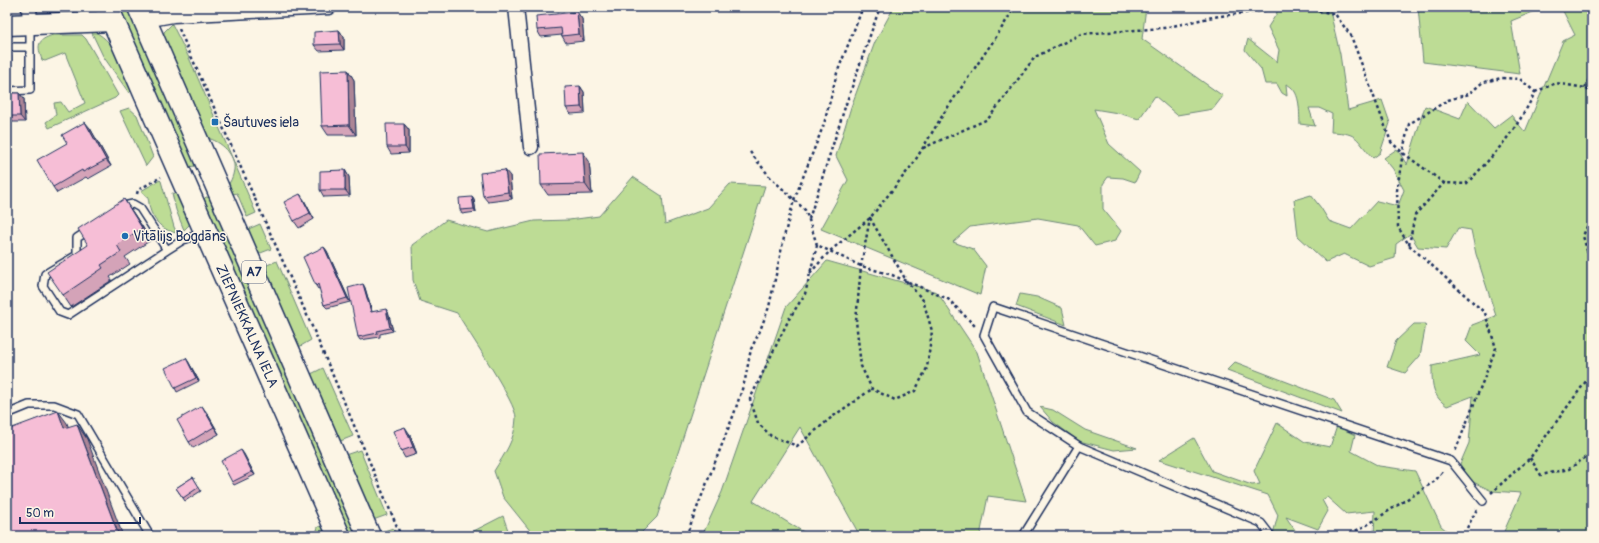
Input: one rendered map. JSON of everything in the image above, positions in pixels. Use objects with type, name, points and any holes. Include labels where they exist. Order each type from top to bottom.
[{"type":"highway","name":"ZIEPNIEKKALNA IELA","points":[[142,13],[369,536]]},
{"type":"highway","name":"ZIEPNIEKKALNA IELA","points":[[110,14],[339,536]]},
{"type":"highway","points":[[186,188],[200,188],[208,182],[212,175]]},
{"type":"main road","points":[[7,25],[30,15],[110,14]]},
{"type":"street","points":[[142,13],[173,15],[264,9],[329,7]]},
{"type":"street","points":[[516,7],[530,147]]},
{"type":"lane","points":[[7,91],[30,90],[30,15]]},
{"type":"lane","points":[[7,48],[30,46]]},
{"type":"lane","points":[[167,250],[140,208],[133,204],[128,205],[77,238],[77,255],[45,274],[43,286],[60,312],[68,315],[183,240],[206,232]]},
{"type":"lane","points":[[1271,536],[1261,523],[1079,446],[1027,412],[984,335],[993,307],[1451,461],[1483,501]]},
{"type":"lane","points":[[7,414],[29,405],[54,405],[78,414],[150,536]]},
{"type":"lane","points":[[1023,536],[1079,446]]},
{"type":"path","points":[[686,536],[734,414],[745,380],[751,349],[769,307],[785,233],[794,200],[824,124],[837,73],[863,7]]},
{"type":"path","points":[[809,220],[846,104],[880,7]]},
{"type":"path","points":[[810,273],[830,251],[870,218],[913,164],[944,113],[996,38],[1015,7]]},
{"type":"path","points":[[923,148],[988,119],[1035,57],[1081,34],[1164,28],[1213,17],[1292,7]]},
{"type":"path","points":[[1301,7],[1335,14],[1351,36],[1391,142],[1402,153],[1444,182],[1466,184],[1496,152],[1527,109],[1535,92],[1556,83],[1585,88],[1592,92]]},
{"type":"path","points":[[173,15],[314,331],[401,536]]},
{"type":"path","points":[[1585,88],[1592,73]]},
{"type":"path","points":[[1346,536],[1367,525],[1435,481],[1451,461],[1496,348],[1484,313],[1409,245],[1398,227],[1397,190],[1402,153],[1409,124],[1448,100],[1469,94],[1483,82],[1502,78],[1520,79],[1535,92]]},
{"type":"path","points":[[750,152],[770,177],[804,210],[818,245],[804,294],[788,319],[750,399],[758,423],[771,436],[797,446],[832,416],[872,389]]},
{"type":"path","points":[[133,204],[138,190],[163,176]]},
{"type":"path","points":[[1409,245],[1415,215],[1444,182]]},
{"type":"path","points":[[1592,215],[1583,236],[1592,268]]},
{"type":"path","points":[[870,218],[907,282],[923,300],[932,331],[927,368],[915,391],[894,400],[872,389],[861,366],[856,321],[861,266],[870,218]]},
{"type":"path","points":[[818,245],[861,266],[892,275],[948,299],[984,335]]},
{"type":"path","points":[[1467,528],[1483,501],[1530,458],[1592,372]]},
{"type":"path","points":[[1530,458],[1541,475],[1568,469],[1586,458],[1592,458]]},
{"type":"green space","points":[[48,7],[73,7],[75,11],[54,11]]},
{"type":"green space","points":[[117,7],[129,7],[197,163],[195,166],[188,167]]},
{"type":"green space","points":[[894,7],[1146,7],[1142,39],[1223,96],[1213,109],[1177,115],[1155,96],[1139,119],[1118,113],[1094,109],[1109,144],[1140,172],[1135,182],[1123,178],[1108,177],[1103,184],[1103,209],[1121,231],[1115,241],[1095,246],[1078,225],[1038,218],[970,227],[953,242],[973,249],[986,266],[980,295],[821,229],[848,180],[836,156],[851,107],[875,42]]},
{"type":"green space","points":[[1275,7],[1329,7],[1340,54],[1348,110],[1382,100],[1390,123],[1380,153],[1373,158],[1356,138],[1347,134],[1331,132],[1332,114],[1319,108],[1309,108],[1315,126],[1300,124],[1297,96],[1291,87],[1286,84],[1287,96],[1282,93],[1277,84],[1265,84],[1261,69],[1245,50],[1248,39],[1277,62],[1279,50],[1268,27],[1277,13]]},
{"type":"green space","points":[[1418,7],[1545,7],[1511,21],[1520,74],[1423,62]]},
{"type":"green space","points":[[1561,7],[1592,7],[1592,536],[1502,536],[1521,493],[1492,491],[1471,481],[1460,464],[1469,443],[1473,396],[1447,406],[1438,398],[1434,389],[1432,378],[1432,366],[1480,355],[1466,341],[1472,325],[1496,316],[1476,254],[1471,230],[1458,228],[1446,249],[1418,247],[1410,234],[1396,244],[1395,258],[1369,266],[1344,254],[1326,262],[1298,236],[1294,200],[1311,195],[1329,221],[1351,229],[1377,201],[1398,206],[1404,190],[1393,169],[1384,158],[1397,149],[1407,165],[1425,106],[1460,119],[1468,101],[1494,128],[1511,115],[1525,132],[1563,41],[1575,35]]},
{"type":"green space","points":[[172,24],[190,60],[232,157],[222,145],[207,138],[164,40],[164,32]]},
{"type":"green space","points":[[95,32],[109,43],[118,57],[132,90],[129,93],[103,56],[92,33]]},
{"type":"green space","points":[[53,35],[82,35],[86,39],[118,95],[115,98],[49,128],[46,122],[56,115],[54,103],[61,102],[68,112],[85,103],[65,53],[45,61],[42,60],[39,50],[41,41]]},
{"type":"green space","points":[[129,108],[137,115],[153,157],[146,166],[120,111]]},
{"type":"green space","points":[[233,160],[256,213],[247,217],[237,193],[230,195],[226,188],[234,173]]},
{"type":"green space","points":[[633,177],[662,196],[665,224],[708,208],[730,184],[765,186],[657,517],[638,536],[531,536],[532,533],[503,497],[494,471],[512,440],[516,418],[514,410],[509,398],[491,367],[457,313],[420,301],[413,280],[412,245],[446,220],[488,232],[534,221],[569,220],[599,216]]},
{"type":"green space","points":[[160,180],[177,233],[165,229],[158,223],[151,212],[147,196],[141,191]]},
{"type":"green space","points":[[172,193],[176,194],[182,200],[191,223],[184,230],[176,210]]},
{"type":"green space","points":[[206,197],[212,198],[359,536],[348,536],[203,200]]},
{"type":"green space","points":[[260,224],[271,249],[258,254],[246,230]]},
{"type":"green space","points":[[277,261],[311,340],[299,347],[262,267]]},
{"type":"green space","points":[[827,261],[937,292],[977,352],[1026,501],[988,496],[980,536],[860,536],[800,427],[753,501],[810,536],[702,536],[722,492],[786,307]]},
{"type":"green space","points":[[1020,294],[1037,297],[1062,308],[1066,325],[1016,306]]},
{"type":"green space","points":[[1414,324],[1426,324],[1420,356],[1405,373],[1387,367],[1396,341]]},
{"type":"green space","points":[[1235,362],[1334,400],[1342,413],[1227,370]]},
{"type":"green space","points":[[323,368],[353,436],[338,442],[309,375]]},
{"type":"green space","points":[[1040,407],[1053,410],[1085,430],[1137,448],[1114,450],[1079,441],[1053,422]]},
{"type":"green space","points":[[1277,423],[1305,442],[1330,447],[1337,426],[1355,435],[1351,451],[1379,466],[1415,471],[1441,526],[1453,536],[1374,536],[1375,511],[1346,514],[1327,497],[1322,500],[1328,511],[1318,529],[1286,517],[1297,533],[1294,536],[1276,536],[1273,534],[1278,515],[1268,495],[1159,460],[1194,438],[1212,471],[1252,485],[1260,484],[1254,471]]},
{"type":"green space","points":[[360,450],[387,515],[373,520],[345,455]]},
{"type":"green space","points":[[503,516],[510,536],[464,536]]},
{"type":"green space","points":[[324,525],[329,536],[320,536],[317,530],[318,527]]},
{"type":"green space","points":[[393,528],[397,536],[380,536],[378,533]]},
{"type":"building","points":[[577,12],[579,34],[562,36],[561,28],[537,30],[536,16]]},
{"type":"building","points":[[339,30],[340,44],[314,45],[314,32]]},
{"type":"building","points":[[348,70],[349,125],[322,126],[320,71]]},
{"type":"building","points":[[580,86],[581,107],[566,108],[565,87]]},
{"type":"building","points":[[7,89],[8,93],[19,93],[20,116],[7,116]]},
{"type":"building","points":[[85,122],[106,160],[83,172],[82,170],[53,187],[37,160],[67,143],[62,135]]},
{"type":"building","points":[[386,124],[404,124],[405,147],[387,147]]},
{"type":"building","points":[[583,152],[585,184],[541,185],[540,154]]},
{"type":"building","points":[[345,170],[345,190],[320,190],[320,171]]},
{"type":"building","points":[[505,170],[508,192],[483,196],[480,173]]},
{"type":"building","points":[[300,194],[310,213],[294,221],[284,202]]},
{"type":"building","points":[[472,197],[474,209],[460,210],[459,198]]},
{"type":"building","points":[[124,199],[142,228],[117,245],[121,252],[101,265],[103,268],[63,295],[47,272],[88,245],[78,229]]},
{"type":"building","points":[[324,247],[347,298],[324,305],[318,284],[316,286],[303,257]]},
{"type":"building","points":[[363,284],[371,312],[386,309],[390,328],[377,331],[378,333],[358,337],[348,288]]},
{"type":"building","points":[[186,358],[196,378],[175,388],[165,368]]},
{"type":"building","points":[[202,406],[214,427],[189,442],[177,420]]},
{"type":"building","points":[[58,411],[64,428],[77,424],[119,536],[9,536],[7,530],[7,430]]},
{"type":"building","points":[[405,427],[413,447],[401,451],[393,431]]},
{"type":"building","points":[[241,450],[252,472],[232,482],[221,461]]},
{"type":"building","points":[[193,477],[199,487],[183,498],[176,488]]},
{"type":"building","points":[[296,532],[298,536],[289,536]]},
{"type":"place","name":"Šautuves iela","points":[[215,122]]},
{"type":"place","name":"Vitālijs Bogdāns","points":[[125,236]]}]
